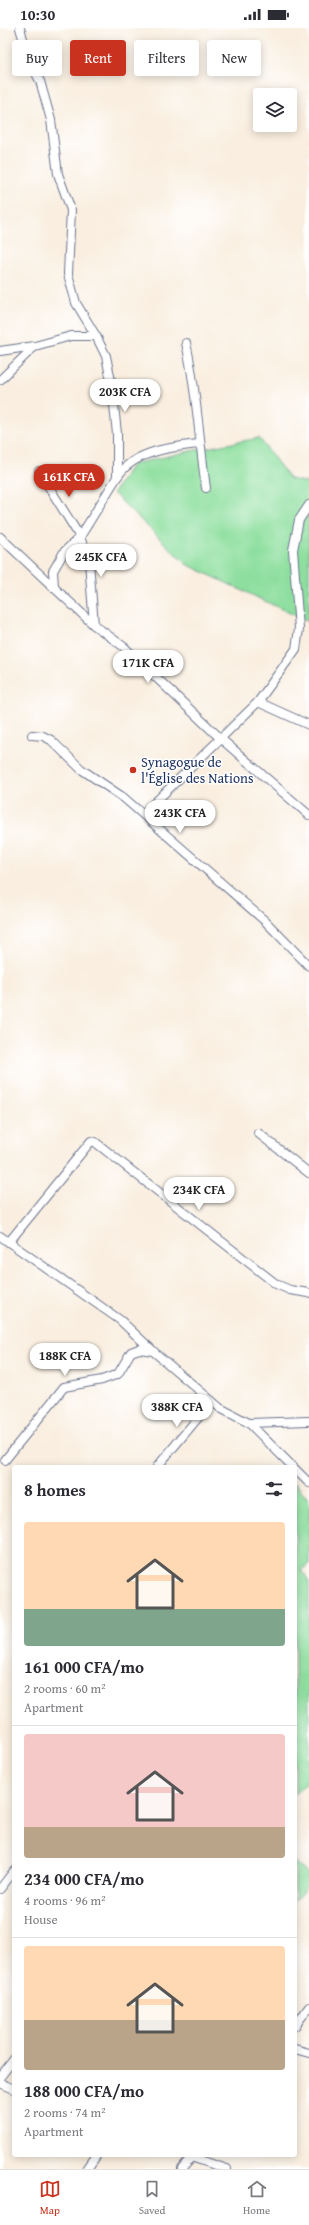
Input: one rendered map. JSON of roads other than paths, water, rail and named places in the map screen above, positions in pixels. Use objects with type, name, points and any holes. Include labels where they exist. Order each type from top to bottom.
[{"type":"street","points":[[20,28],[29,60],[40,81],[51,120],[58,174],[71,210],[68,274],[76,303],[106,356],[112,386],[117,434],[118,477]]},
{"type":"street","points":[[0,351],[35,346],[71,336],[96,336]]},
{"type":"street","points":[[186,343],[193,370],[199,444],[206,488]]},
{"type":"street","points":[[0,380],[35,346]]},
{"type":"street","points":[[54,588],[52,571],[64,552],[80,537],[124,467],[138,457],[179,446],[199,444]]},
{"type":"street","points":[[39,471],[80,537],[89,562],[94,625]]},
{"type":"street","points":[[142,814],[258,702],[296,649],[299,628],[293,550],[299,520],[309,505]]},
{"type":"street","points":[[0,537],[94,625],[124,647],[220,738],[309,815]]},
{"type":"street","points":[[258,702],[309,725]]},
{"type":"street","points":[[32,735],[43,736],[51,740],[81,769],[124,798],[265,921],[309,966]]},
{"type":"street","points":[[258,1133],[309,1172]]},
{"type":"street","points":[[291,1465],[249,1422],[220,1408],[153,1351],[120,1320],[3,1239],[91,1140],[276,1284],[290,1290],[309,1294]]},
{"type":"street","points":[[5,1460],[64,1387],[102,1380],[118,1374],[131,1352],[139,1349],[153,1351]]},
{"type":"street","points":[[159,1465],[212,1401]]},
{"type":"street","points":[[249,1422],[309,1421]]},
{"type":"street","points":[[297,1471],[309,1483]]},
{"type":"street","points":[[0,1888],[12,1873]]},
{"type":"street","points":[[297,2023],[309,2007]]},
{"type":"street","points":[[297,2050],[309,2053]]},
{"type":"street","points":[[0,2077],[12,2062]]},
{"type":"street","points":[[0,2083],[12,2088]]},
{"type":"street","points":[[87,2169],[96,2157]]},
{"type":"street","points":[[182,2169],[189,2157]]},
{"type":"street","points":[[193,2157],[227,2169]]},
{"type":"place","name":"Synagogue de l'Église des Nations","points":[[133,770]]}]
